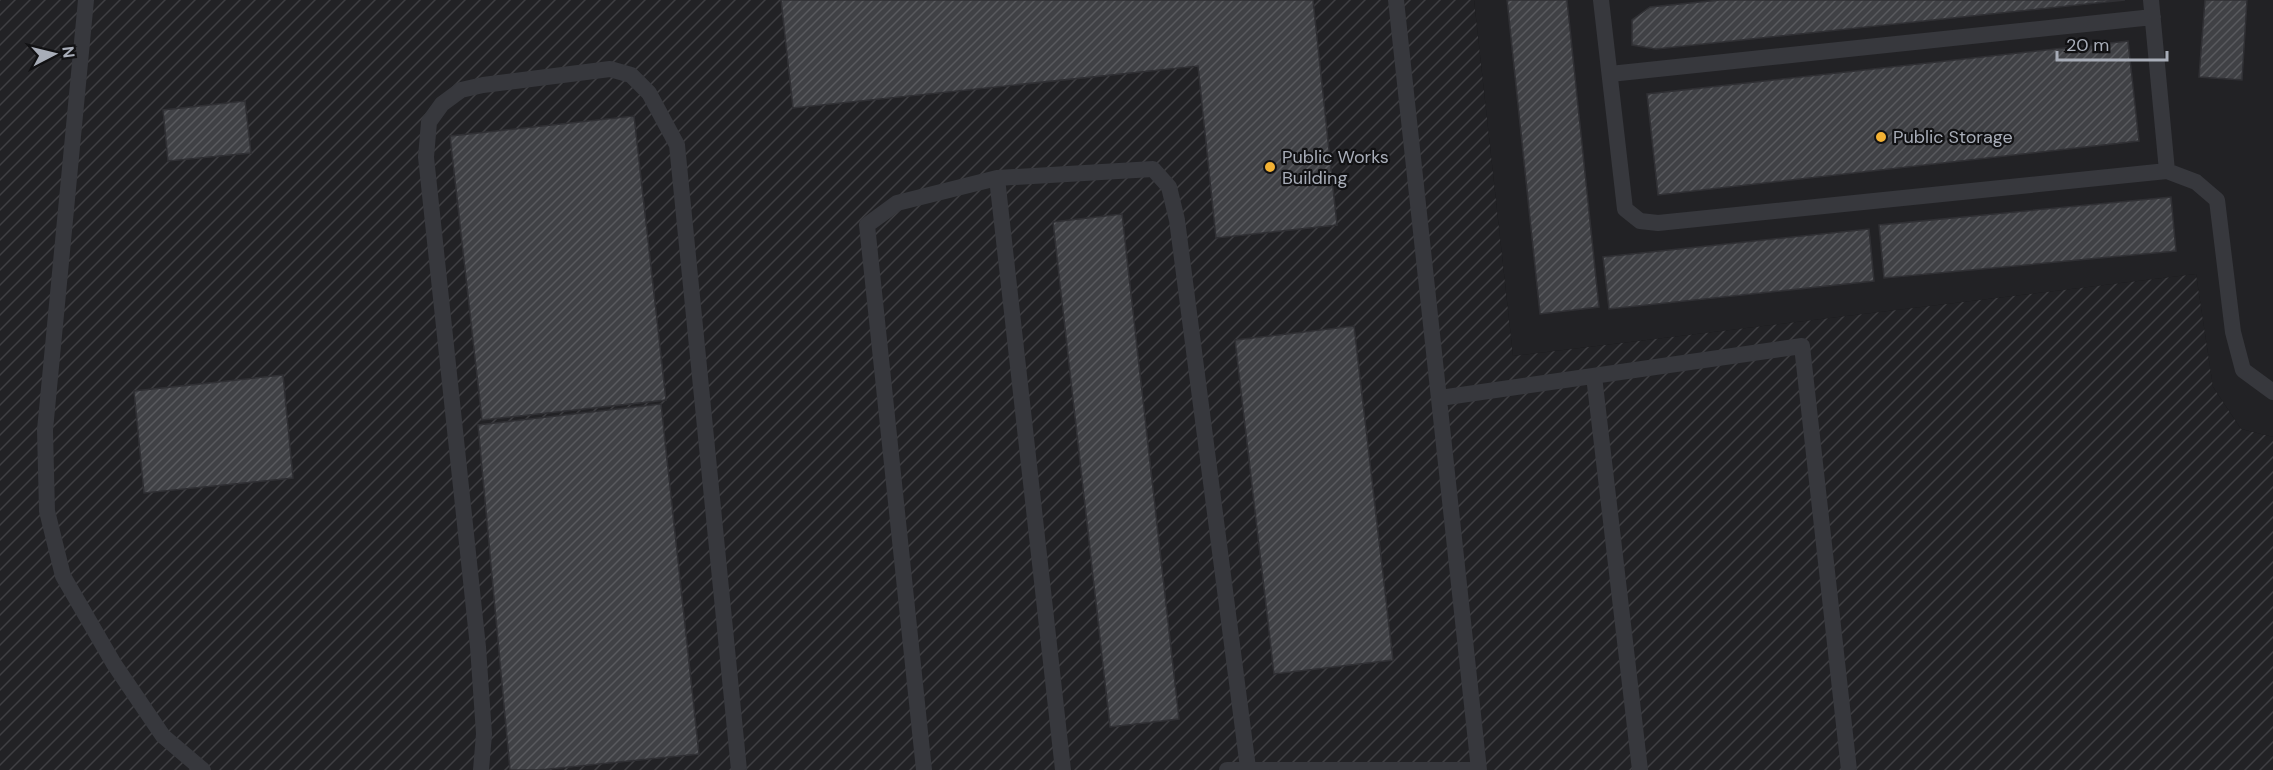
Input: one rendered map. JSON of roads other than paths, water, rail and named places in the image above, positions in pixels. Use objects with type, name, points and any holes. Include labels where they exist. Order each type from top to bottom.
[{"type":"lane","points":[[86,0],[45,430],[47,512],[63,576],[114,664],[163,736],[203,770]]},
{"type":"lane","points":[[1227,770],[1248,768],[1479,770],[1396,0]]},
{"type":"lane","points":[[1601,0],[1625,209],[1640,221],[1658,223],[2167,171],[2196,182],[2217,200],[2233,332],[2243,370],[2273,392]]},
{"type":"lane","points":[[1610,74],[2152,8],[2167,171]]},
{"type":"lane","points":[[481,770],[484,734],[478,647],[426,157],[429,122],[442,104],[461,90],[483,85],[610,69],[631,75],[650,93],[677,145],[739,770]]},
{"type":"lane","points":[[924,770],[867,225],[897,202],[997,178],[1153,169],[1169,187],[1177,220],[1248,768]]},
{"type":"lane","points":[[997,178],[1063,770]]},
{"type":"lane","points":[[1440,398],[1802,346],[1849,770]]},
{"type":"lane","points":[[1594,376],[1640,770]]},
{"type":"place","name":"Public Storage","points":[[1881,137]]},
{"type":"place","name":"Public Works Building","points":[[1270,167]]}]
